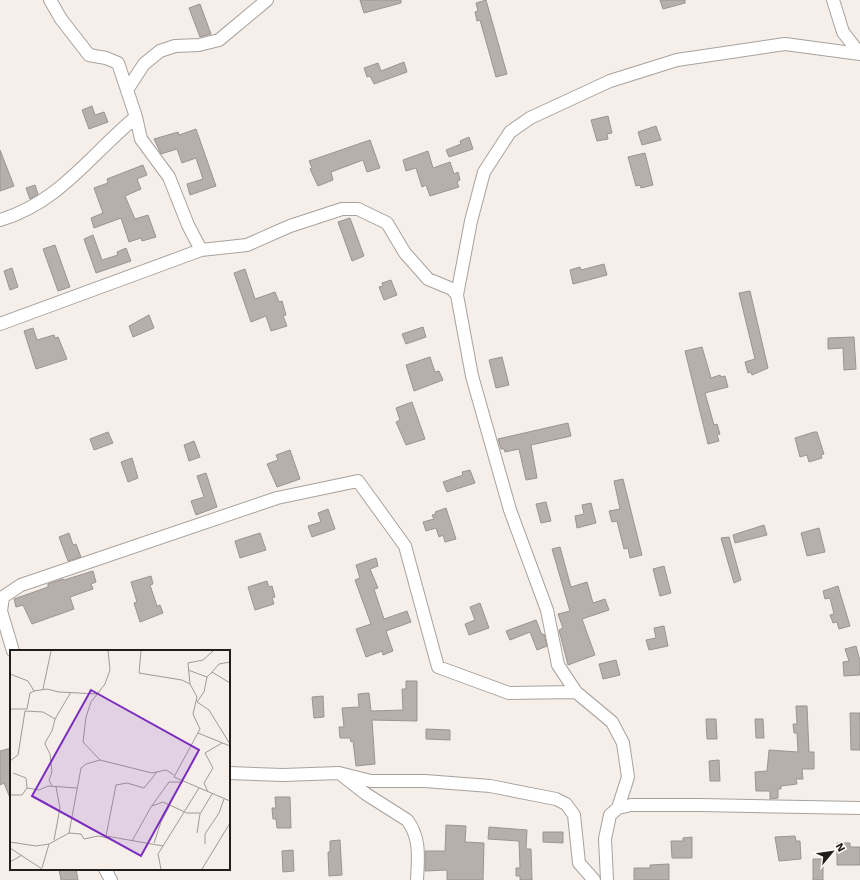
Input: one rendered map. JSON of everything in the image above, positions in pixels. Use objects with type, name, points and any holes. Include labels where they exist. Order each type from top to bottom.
[{"type":"street","points":[[50,0],[60,19],[89,55],[106,58],[118,63],[136,118],[141,139],[169,178],[188,225],[201,250]]},
{"type":"street","points":[[127,90],[144,64],[160,50],[219,40],[268,0]]},
{"type":"street","points":[[833,0],[843,32],[860,54]]},
{"type":"street","points":[[607,880],[605,839],[610,816],[618,808],[628,776],[623,743],[612,722],[576,692],[558,665],[547,610],[510,510],[472,376],[457,295],[471,221],[484,172],[510,132],[530,118],[610,81],[677,60],[785,44],[860,54]]},
{"type":"street","points":[[0,220],[20,215],[50,197],[68,179],[94,159],[112,137],[136,118]]},
{"type":"street","points":[[0,324],[201,250],[248,245],[290,226],[342,209],[358,209],[387,223],[405,253],[428,279],[452,289],[457,295]]},
{"type":"street","points":[[13,650],[1,609],[4,597],[21,585],[276,498],[358,480],[405,546],[438,667],[509,693],[576,692]]},
{"type":"street","points":[[230,773],[283,775],[339,773],[371,781],[425,781],[490,786],[556,799],[566,804],[574,815],[579,863],[594,880]]},
{"type":"street","points":[[339,773],[366,794],[407,820],[412,826],[418,844],[417,880]]},
{"type":"street","points":[[618,808],[631,805],[860,808]]},
{"type":"street","points":[[106,870],[111,880]]},
{"type":"building","points":[[360,0],[401,0],[401,3],[364,13]]},
{"type":"building","points":[[486,0],[507,74],[496,77],[480,20],[477,21],[475,12],[478,11],[476,3]]},
{"type":"building","points":[[660,0],[685,0],[685,3],[663,9]]},
{"type":"building","points":[[200,4],[211,34],[200,37],[189,8]]},
{"type":"building","points":[[404,62],[407,72],[374,84],[370,76],[367,77],[364,68],[378,63],[381,71]]},
{"type":"building","points":[[92,106],[95,115],[104,112],[108,122],[89,129],[82,110]]},
{"type":"building","points":[[608,116],[612,133],[607,134],[608,139],[597,141],[591,120]]},
{"type":"building","points":[[656,126],[661,140],[642,145],[638,132]]},
{"type":"building","points":[[196,129],[216,186],[190,195],[187,184],[203,179],[196,158],[182,163],[177,149],[161,154],[154,139],[178,132],[179,135]]},
{"type":"building","points":[[469,137],[473,149],[449,157],[446,150],[461,144],[460,141]]},
{"type":"building","points":[[370,140],[380,168],[367,172],[363,160],[331,172],[333,180],[318,186],[310,169],[312,168],[309,161]]},
{"type":"building","points":[[0,150],[14,186],[0,191]]},
{"type":"building","points":[[428,151],[433,168],[450,162],[454,174],[458,172],[460,180],[457,182],[459,187],[430,196],[426,185],[422,187],[416,168],[406,171],[403,160]]},
{"type":"building","points":[[645,153],[653,185],[641,188],[640,185],[636,186],[628,157]]},
{"type":"building","points":[[143,165],[147,175],[137,179],[141,189],[125,196],[135,219],[148,215],[156,237],[142,241],[141,238],[129,242],[121,218],[94,228],[91,218],[103,213],[94,188],[108,183],[107,179]]},
{"type":"building","points":[[35,185],[38,194],[30,199],[26,188]]},
{"type":"building","points":[[350,218],[364,256],[352,261],[338,222]]},
{"type":"building","points":[[93,235],[102,260],[118,255],[117,252],[126,248],[131,261],[96,273],[84,239]]},
{"type":"building","points":[[55,245],[70,287],[58,291],[43,249]]},
{"type":"building","points":[[604,264],[607,275],[573,284],[570,270],[580,267],[581,270]]},
{"type":"building","points":[[12,268],[18,287],[10,290],[4,271]]},
{"type":"building","points":[[245,269],[255,299],[275,292],[279,302],[282,301],[286,315],[283,316],[287,326],[271,331],[266,316],[251,322],[234,273]]},
{"type":"building","points":[[391,280],[397,295],[384,300],[379,287],[383,286],[382,283]]},
{"type":"building","points":[[750,291],[768,368],[752,375],[751,372],[748,373],[745,362],[755,359],[739,293]]},
{"type":"building","points":[[149,315],[154,328],[133,337],[129,326]]},
{"type":"building","points":[[423,327],[426,337],[406,344],[402,334]]},
{"type":"building","points":[[33,328],[37,340],[54,335],[55,338],[58,337],[67,359],[36,369],[24,331]]},
{"type":"building","points":[[854,337],[856,369],[844,370],[843,348],[828,349],[828,338]]},
{"type":"building","points":[[702,347],[711,378],[720,375],[721,377],[725,376],[728,387],[705,393],[714,425],[717,424],[720,434],[717,435],[719,441],[708,444],[685,351]]},
{"type":"building","points":[[430,357],[435,372],[439,371],[443,380],[414,391],[406,365]]},
{"type":"building","points":[[502,357],[509,385],[496,388],[489,360]]},
{"type":"building","points":[[412,402],[425,439],[406,445],[396,422],[400,420],[396,408]]},
{"type":"building","points":[[568,423],[571,436],[531,445],[537,478],[526,480],[519,449],[505,452],[504,449],[501,449],[498,439]]},
{"type":"building","points":[[108,432],[113,443],[94,450],[90,439]]},
{"type":"building","points":[[817,432],[824,454],[821,455],[822,458],[809,462],[807,455],[800,457],[795,438]]},
{"type":"building","points":[[194,441],[200,457],[189,461],[184,445]]},
{"type":"building","points":[[290,450],[300,479],[277,487],[267,464],[278,460],[276,455]]},
{"type":"building","points":[[132,458],[138,478],[128,482],[121,462]]},
{"type":"building","points":[[470,470],[475,483],[447,492],[443,482],[463,475],[462,472]]},
{"type":"building","points":[[206,473],[217,507],[196,515],[191,501],[204,497],[197,476]]},
{"type":"building","points":[[623,479],[642,555],[630,558],[628,548],[624,549],[617,521],[612,522],[609,511],[620,509],[614,481]]},
{"type":"building","points":[[546,502],[551,521],[541,523],[536,504]]},
{"type":"building","points":[[591,503],[596,523],[577,528],[575,516],[584,514],[582,505]]},
{"type":"building","points":[[446,508],[456,539],[445,542],[443,535],[439,537],[436,528],[426,531],[423,522],[434,519],[432,515],[436,514],[435,512]]},
{"type":"building","points":[[328,509],[335,529],[312,537],[308,526],[321,522],[318,513]]},
{"type":"building","points":[[764,525],[767,535],[735,543],[733,535]]},
{"type":"building","points":[[819,528],[825,552],[807,556],[801,533]]},
{"type":"building","points":[[69,533],[73,545],[76,544],[81,557],[68,561],[59,537]]},
{"type":"building","points":[[260,533],[266,550],[240,558],[235,541]]},
{"type":"building","points":[[729,537],[741,580],[734,583],[721,538]]},
{"type":"building","points":[[560,547],[571,587],[587,582],[593,603],[605,599],[609,610],[582,619],[595,655],[568,665],[559,630],[563,628],[558,614],[570,611],[552,549]]},
{"type":"building","points":[[376,558],[378,566],[370,569],[378,588],[374,589],[384,619],[407,611],[411,622],[386,631],[393,651],[383,655],[382,651],[366,657],[356,629],[371,624],[355,580],[360,578],[356,565]]},
{"type":"building","points":[[664,566],[671,593],[660,596],[653,569]]},
{"type":"building","points":[[93,571],[96,582],[91,584],[93,589],[70,597],[74,609],[32,624],[23,605],[16,607],[14,599],[48,587],[48,584]]},
{"type":"building","points":[[151,576],[153,584],[150,585],[157,606],[160,605],[163,613],[140,622],[134,603],[137,602],[131,582]]},
{"type":"building","points":[[267,581],[269,587],[272,586],[275,597],[272,598],[274,604],[255,610],[248,587]]},
{"type":"building","points":[[838,586],[850,626],[839,629],[837,622],[833,623],[830,615],[834,614],[830,598],[825,599],[823,591]]},
{"type":"building","points":[[480,603],[489,628],[469,635],[465,624],[475,620],[470,607]]},
{"type":"building","points":[[536,620],[542,635],[544,634],[547,646],[537,650],[530,632],[510,640],[506,631]]},
{"type":"building","points":[[664,626],[668,646],[649,650],[646,640],[656,638],[654,628]]},
{"type":"building","points":[[856,646],[860,661],[860,675],[844,676],[843,662],[849,661],[845,649]]},
{"type":"building","points":[[616,660],[620,675],[603,679],[599,664]]},
{"type":"building","points":[[406,681],[417,681],[417,721],[372,720],[375,764],[356,766],[353,741],[351,742],[350,738],[340,738],[339,727],[344,727],[342,708],[359,707],[358,694],[369,693],[371,711],[403,710],[402,689],[406,689]]},
{"type":"building","points":[[323,696],[324,717],[314,718],[312,697]]},
{"type":"building","points":[[796,706],[807,706],[809,752],[814,752],[814,769],[802,769],[803,779],[796,779],[797,784],[781,786],[781,789],[778,789],[778,798],[770,799],[770,791],[756,791],[755,772],[767,771],[769,750],[798,752],[797,733],[794,733],[793,724],[797,724]]},
{"type":"building","points":[[850,713],[860,713],[860,750],[851,750]]},
{"type":"building","points":[[706,719],[716,719],[717,739],[707,739]]},
{"type":"building","points":[[755,719],[763,719],[764,738],[756,738]]},
{"type":"building","points":[[426,729],[450,730],[450,740],[426,739]]},
{"type":"building","points":[[10,748],[10,798],[4,783],[0,785],[0,751]]},
{"type":"building","points":[[719,760],[720,781],[710,781],[709,761]]},
{"type":"building","points":[[275,797],[290,797],[291,828],[277,828],[276,819],[273,819],[272,808],[276,808]]},
{"type":"building","points":[[446,825],[466,826],[465,842],[484,843],[483,880],[447,880],[447,870],[425,871],[425,851],[445,851]]},
{"type":"building","points":[[489,827],[527,830],[526,849],[531,849],[532,880],[520,880],[520,876],[516,876],[516,868],[520,868],[519,841],[488,839]]},
{"type":"building","points":[[543,832],[563,832],[563,843],[543,842]]},
{"type":"building","points":[[795,836],[796,841],[800,841],[801,859],[779,861],[775,837]]},
{"type":"building","points":[[692,837],[692,858],[672,858],[671,841],[683,841],[683,838]]},
{"type":"building","points":[[340,840],[342,875],[329,876],[328,852],[330,852],[330,841]]},
{"type":"building","points":[[837,843],[850,843],[850,847],[860,847],[860,865],[837,865]]},
{"type":"building","points":[[293,850],[294,871],[283,872],[282,851]]},
{"type":"building","points":[[813,859],[823,859],[823,880],[813,880]]},
{"type":"building","points":[[669,864],[669,880],[634,880],[634,868],[650,868],[650,865]]},
{"type":"building","points":[[59,870],[76,870],[78,880],[61,880]]}]
